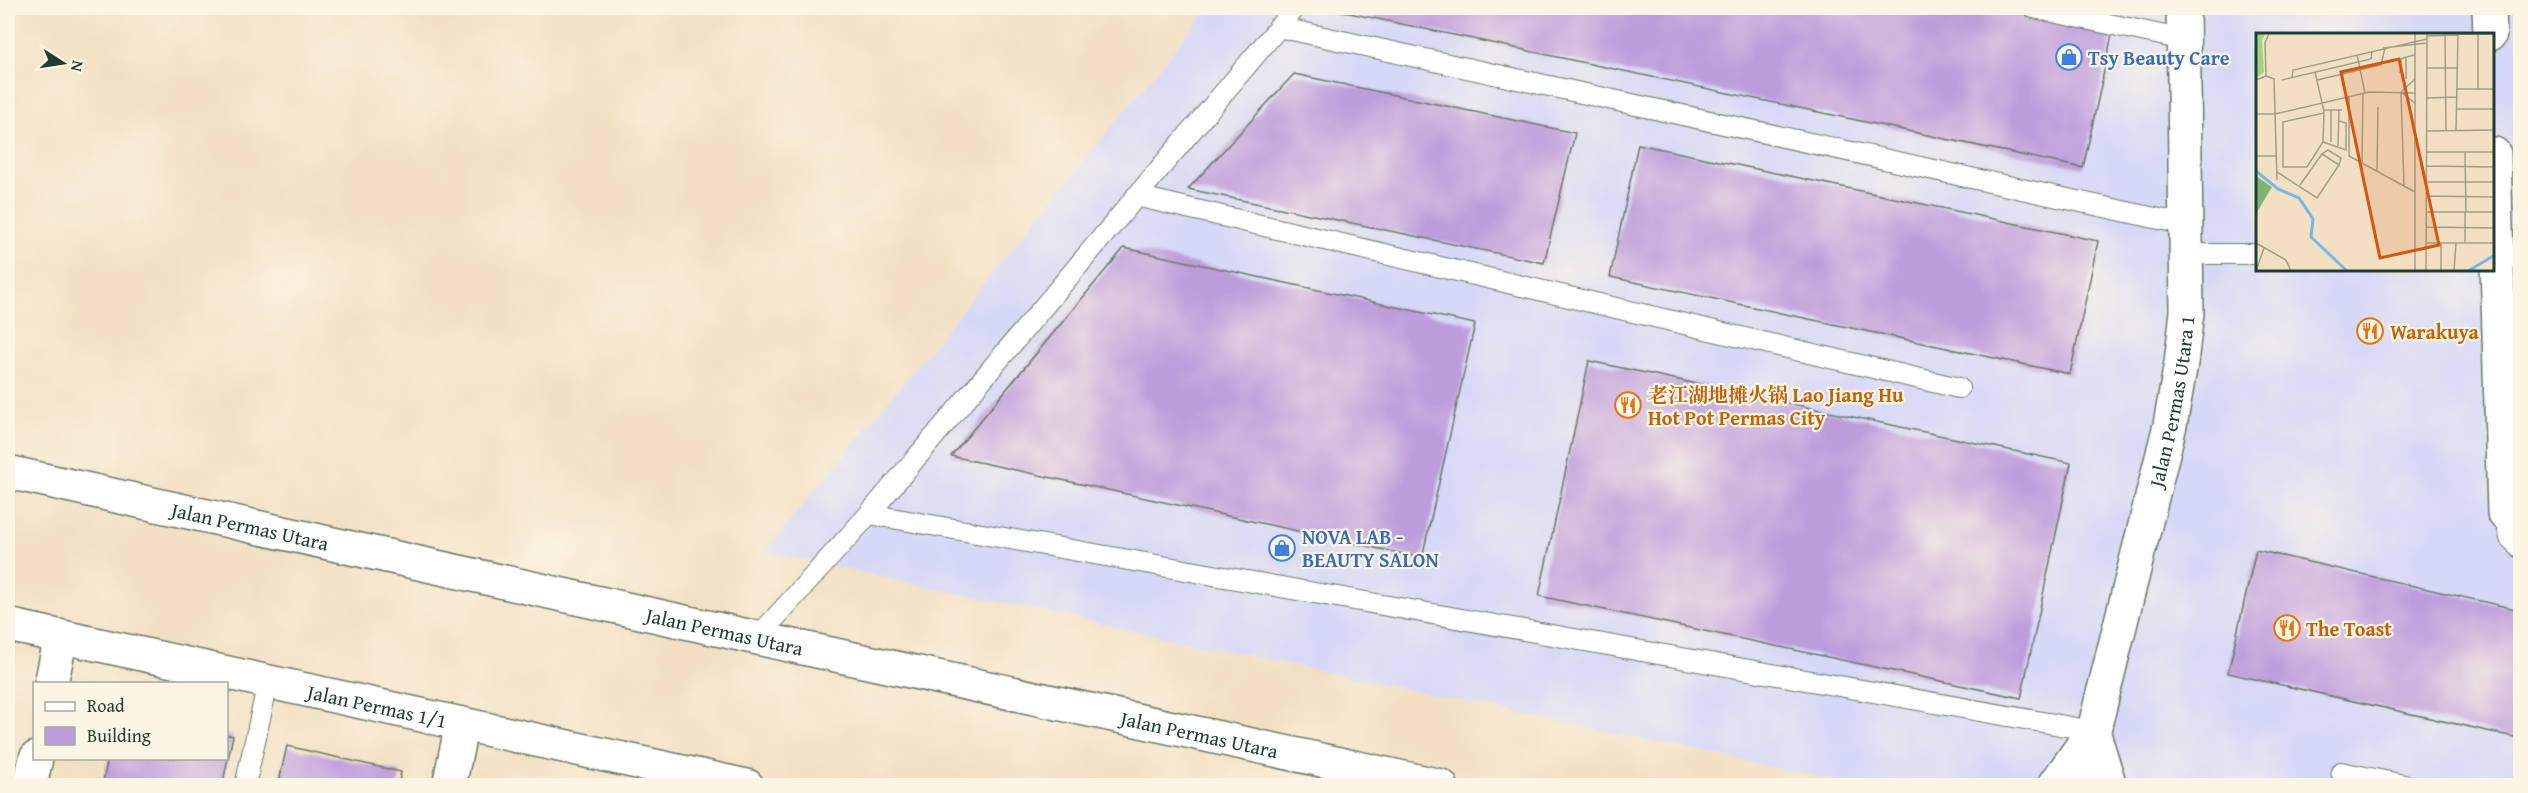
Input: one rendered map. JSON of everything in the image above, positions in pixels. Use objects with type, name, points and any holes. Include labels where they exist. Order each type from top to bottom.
[{"type":"street","name":"Jalan Permas Utara 1","points":[[2080,786],[2170,425],[2187,312],[2188,239],[2183,8]]},
{"type":"street","points":[[2489,8],[2490,33]]},
{"type":"street","points":[[2495,174],[2503,255],[2512,515]]},
{"type":"street","name":"Jalan Permas Utara","points":[[8,472],[757,638],[1441,786]]},
{"type":"street","name":"Jalan Permas 1/1","points":[[8,624],[462,724],[666,777],[747,786]]},
{"type":"street","points":[[51,682],[61,637]]},
{"type":"street","points":[[449,786],[462,724]]},
{"type":"street","points":[[2054,786],[2093,731]]},
{"type":"street","points":[[2093,731],[2110,786]]},
{"type":"street","points":[[30,786],[36,760]]},
{"type":"lane","points":[[757,638],[869,514],[1295,8]]},
{"type":"lane","points":[[2034,8],[2184,40]]},
{"type":"lane","points":[[1278,27],[2256,254]]},
{"type":"lane","points":[[1136,196],[1959,388]]},
{"type":"lane","points":[[869,514],[2093,731]]},
{"type":"lane","points":[[2512,515],[2510,538],[2520,548]]},
{"type":"lane","points":[[245,786],[268,682]]},
{"type":"lane","points":[[2341,772],[2409,786]]},
{"type":"shaded area","points":[[1208,8],[2520,8],[2520,785],[1854,785],[765,552]]},
{"type":"building","points":[[1338,8],[2007,8],[2113,30],[2083,168],[1335,10]]},
{"type":"building","points":[[1294,74],[1575,133],[1544,263],[1188,189]]},
{"type":"building","points":[[1638,144],[2098,241],[2070,374],[1610,277]]},
{"type":"building","points":[[1124,248],[1475,324],[1422,558],[951,456]]},
{"type":"building","points":[[1589,361],[2071,463],[2021,698],[1539,596]]},
{"type":"building","points":[[2256,550],[2520,610],[2519,738],[2228,673]]},
{"type":"building","points":[[228,735],[233,736],[228,759]]},
{"type":"building","points":[[287,746],[401,772],[398,786],[278,786]]},
{"type":"building","points":[[108,760],[228,760],[222,786],[102,786]]},
{"type":"place","name":"Tsy Beauty Care","points":[[2069,57]]},
{"type":"place","name":"Warakuya","points":[[2370,331]]},
{"type":"place","name":"老江湖地摊火锅 Lao Jiang Hu Hot Pot Permas City","points":[[1628,405]]},
{"type":"place","name":"NOVA LAB - BEAUTY SALON","points":[[1282,548]]},
{"type":"place","name":"The Toast","points":[[2287,628]]}]
